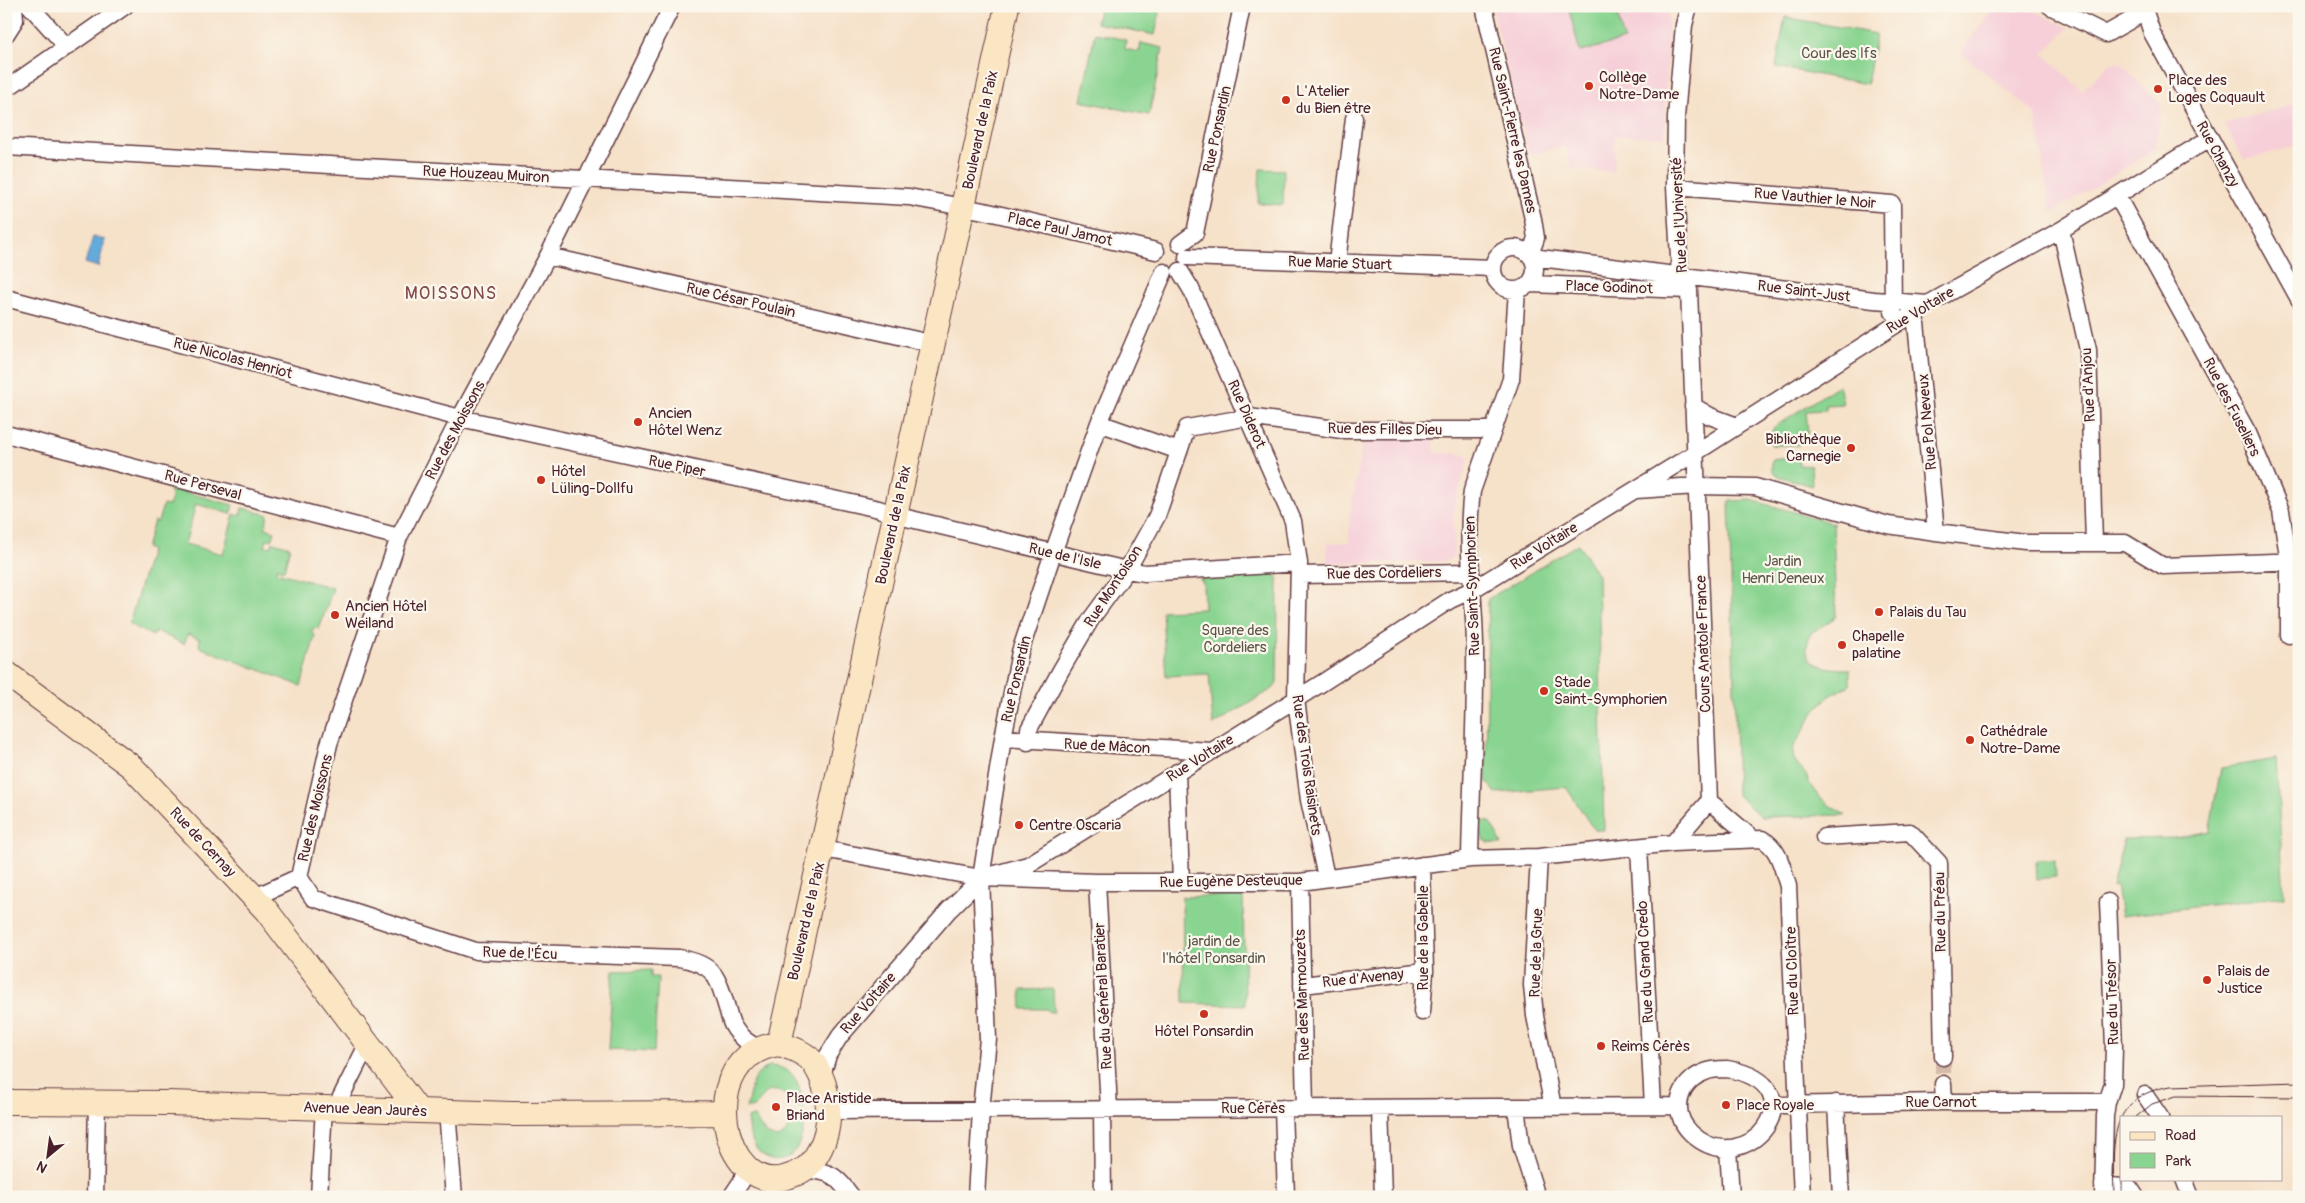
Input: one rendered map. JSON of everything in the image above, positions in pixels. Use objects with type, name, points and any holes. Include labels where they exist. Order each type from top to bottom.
[{"type":"main road","name":"Boulevard de la Paix","points":[[769,1046],[823,850],[894,515],[964,208],[1006,6]]},
{"type":"main road","name":"Rue de Cernay","points":[[6,673],[132,767],[256,899],[366,1045],[417,1109]]},
{"type":"main road","points":[[769,1046],[803,1054],[814,1064],[821,1079],[828,1111],[823,1144],[806,1170],[783,1188],[747,1168],[740,1160],[726,1132],[723,1112],[728,1089],[735,1073],[745,1058],[769,1046]]},
{"type":"main road","name":"Avenue Jean Jaurès","points":[[6,1102],[97,1102],[417,1109],[512,1114],[723,1112]]},
{"type":"street","points":[[6,34],[14,20],[14,6]]},
{"type":"street","points":[[30,6],[67,46]]},
{"type":"street","points":[[6,89],[125,6]]},
{"type":"street","name":"Rue des Moissons","points":[[299,877],[329,744],[399,537],[460,418],[548,256],[584,180],[672,6]]},
{"type":"street","name":"Rue Ponsardin","points":[[976,1197],[981,1110],[988,1039],[981,878],[1003,738],[1020,652],[1052,553],[1099,423],[1178,261],[1195,234],[1242,6]]},
{"type":"street","name":"Rue Saint-Pierre les Dames","points":[[1484,6],[1533,219],[1536,238],[1531,256]]},
{"type":"street","name":"Rue de l'Université","points":[[1689,6],[1684,25],[1676,117],[1675,187],[1680,275],[1689,290],[1695,453]]},
{"type":"street","points":[[2050,6],[2106,34],[2144,9]]},
{"type":"street","name":"Rue Chanzy","points":[[2144,9],[2152,33],[2299,299]]},
{"type":"street","points":[[1337,263],[1354,118]]},
{"type":"street","name":"Rue Voltaire","points":[[821,1079],[828,1055],[840,1036],[948,911],[981,878],[1028,865],[1042,857],[1296,699],[1450,600],[1472,590],[1695,453],[1921,308],[2061,230],[2210,138]]},
{"type":"street","name":"Rue Houzeau Muiron","points":[[6,147],[909,197],[964,208]]},
{"type":"street","name":"Rue Vauthier le Noir","points":[[1675,187],[1892,204],[1892,326]]},
{"type":"street","name":"Rue des Fuseliers","points":[[2117,196],[2248,433],[2281,511],[2294,561],[2289,635]]},
{"type":"street","name":"Place Paul Jamot","points":[[964,208],[1156,251]]},
{"type":"street","name":"Rue d'Anjou","points":[[2061,230],[2088,350],[2094,543]]},
{"type":"street","name":"Rue Marie Stuart","points":[[1156,251],[1168,242],[1178,261],[1337,263],[1493,268]]},
{"type":"street","name":"Place Godinot","points":[[1680,275],[1531,256],[1518,248],[1504,250],[1494,261],[1493,268],[1493,274],[1500,285],[1511,290],[1524,287],[1689,290]]},
{"type":"street","name":"Rue Diderot","points":[[1156,251],[1155,261],[1178,261],[1191,289],[1293,521],[1299,569]]},
{"type":"street","name":"Rue César Poulain","points":[[548,256],[934,344]]},
{"type":"street","points":[[1524,287],[1536,270],[1531,256]]},
{"type":"street","name":"Rue Saint-Just","points":[[1680,275],[1893,302],[1921,308]]},
{"type":"street","name":"Rue Saint-Symphorien","points":[[1470,859],[1475,650],[1470,572],[1470,508],[1472,491],[1511,379],[1524,287]]},
{"type":"street","name":"Rue Nicolas Henriot","points":[[6,298],[460,418]]},
{"type":"street","name":"Rue Pol Neveux","points":[[1921,308],[1936,532]]},
{"type":"street","points":[[1693,406],[1710,416],[1737,426]]},
{"type":"street","name":"Rue Piper","points":[[460,418],[879,509],[894,515]]},
{"type":"street","name":"Rue des Filles Dieu","points":[[1249,418],[1342,430],[1493,430]]},
{"type":"street","name":"Rue Montoison","points":[[1028,742],[1029,729],[1061,670],[1091,619],[1128,570],[1157,516],[1187,428],[1249,418]]},
{"type":"street","points":[[1099,423],[1179,451]]},
{"type":"street","name":"Rue Perseval","points":[[6,434],[399,537]]},
{"type":"street","name":"Cours Anatole France","points":[[1695,453],[1709,802]]},
{"type":"street","name":"Rue Voltaire","points":[[1634,490],[1697,486],[1755,488],[1888,525],[2026,543],[2125,543],[2163,566],[2294,561]]},
{"type":"street","name":"Rue de l'Isle","points":[[894,515],[1145,573],[1299,569]]},
{"type":"street","name":"Rue des Cordeliers","points":[[1299,569],[1470,572]]},
{"type":"street","name":"Rue des Trois Raisinets","points":[[1299,569],[1296,699],[1309,800],[1326,877]]},
{"type":"street","name":"Rue de Mâcon","points":[[1003,738],[1028,742],[1211,751]]},
{"type":"street","points":[[1178,772],[1181,882]]},
{"type":"street","points":[[1673,843],[1709,802],[1752,838]]},
{"type":"street","name":"Rue du Préau","points":[[1824,836],[1910,832],[1939,863],[1943,1052]]},
{"type":"street","name":"Rue Eugène Desteuque","points":[[823,850],[981,878],[1097,882],[1300,882],[1470,859],[1539,857],[1673,843],[1752,838]]},
{"type":"street","name":"Rue du Cloître","points":[[1752,838],[1769,842],[1779,855],[1788,886],[1802,1197]]},
{"type":"street","name":"Rue du Grand Credo","points":[[1640,847],[1653,1106]]},
{"type":"street","points":[[1042,857],[1042,871],[1056,881]]},
{"type":"street","name":"Rue de la Grue","points":[[1539,857],[1532,985],[1535,1016],[1553,1107]]},
{"type":"street","name":"Rue de la Gabelle","points":[[1422,865],[1425,972],[1422,1012]]},
{"type":"street","points":[[256,899],[264,893],[299,877]]},
{"type":"street","name":"Rue de l'Écu","points":[[299,877],[312,898],[476,952],[679,958],[696,961],[712,970],[719,980],[732,1026],[744,1040],[769,1046]]},
{"type":"street","name":"Rue du Général Baratier","points":[[1097,882],[1106,1109],[1103,1197]]},
{"type":"street","name":"Rue des Marmouzets","points":[[1300,882],[1305,1108]]},
{"type":"street","name":"Rue du Trésor","points":[[2103,1191],[2107,1102],[2113,1079],[2114,1047],[2108,902]]},
{"type":"street","name":"Rue d'Avenay","points":[[1302,985],[1425,972]]},
{"type":"street","points":[[319,1197],[330,1107],[366,1045]]},
{"type":"street","points":[[1728,1069],[1746,1072],[1761,1080],[1771,1091],[1775,1105],[1767,1128],[1755,1139],[1744,1146],[1728,1148],[1711,1146],[1699,1140],[1680,1120],[1678,1106],[1683,1090],[1692,1078],[1706,1071],[1728,1069]]},
{"type":"street","points":[[1944,1084],[1944,1102]]},
{"type":"street","points":[[2145,1095],[2159,1116]]},
{"type":"street","points":[[95,1197],[97,1102]]},
{"type":"street","name":"Rue Carnot","points":[[1775,1105],[2107,1102]]},
{"type":"street","points":[[1836,1104],[1841,1197]]},
{"type":"street","name":"Rue Cérès","points":[[828,1111],[1678,1106]]},
{"type":"street","points":[[1516,1107],[1521,1146],[1537,1197]]},
{"type":"street","points":[[1283,1108],[1286,1197]]},
{"type":"street","points":[[1380,1108],[1383,1197]]},
{"type":"street","points":[[447,1112],[454,1197]]},
{"type":"street","points":[[1728,1148],[1731,1197]]},
{"type":"street","points":[[731,1197],[741,1182],[747,1168]]},
{"type":"street","points":[[806,1170],[823,1170],[837,1177],[852,1197]]},
{"type":"street","points":[[2103,1191],[2130,1188],[2136,1197]]},
{"type":"shaded area","name":"Collège Notre-Dame","points":[[1492,6],[1669,6],[1664,137],[1615,136],[1614,172],[1572,169],[1565,146],[1529,155]]},
{"type":"shaded area","points":[[1996,6],[2025,6],[2068,28],[2043,54],[2082,91],[2111,63],[2120,63],[2161,105],[2156,149],[2051,213],[2035,113],[1960,52]]},
{"type":"shaded area","points":[[2299,103],[2299,145],[2244,160],[2224,124]]},
{"type":"shaded area","points":[[1364,436],[1433,436],[1435,453],[1458,453],[1469,457],[1453,510],[1454,555],[1448,561],[1327,564],[1327,543],[1349,542],[1349,518]]},
{"type":"green space","points":[[1100,6],[1161,6],[1155,35],[1096,23]]},
{"type":"green space","points":[[1568,6],[1615,6],[1624,40],[1580,52]]},
{"type":"green space","name":"Cour des Ifs","points":[[1785,17],[1876,34],[1867,84],[1776,67]]},
{"type":"green space","points":[[1095,33],[1126,40],[1125,49],[1139,52],[1141,43],[1163,48],[1149,115],[1081,101]]},
{"type":"green space","points":[[1260,169],[1284,170],[1283,205],[1258,203]]},
{"type":"green space","points":[[1839,385],[1843,404],[1826,405],[1826,410],[1806,411],[1808,433],[1798,434],[1799,445],[1771,445],[1771,434],[1774,427]]},
{"type":"green space","points":[[1798,457],[1799,465],[1811,466],[1812,486],[1775,475],[1772,471],[1772,460]]},
{"type":"green space","points":[[170,488],[233,505],[231,514],[196,504],[185,544],[223,554],[234,514],[240,516],[242,508],[256,511],[256,514],[259,512],[268,515],[265,528],[275,531],[272,540],[267,539],[265,546],[271,547],[273,542],[290,547],[284,570],[277,568],[276,572],[333,588],[319,630],[316,627],[311,631],[315,636],[301,686],[202,648],[199,646],[200,639],[188,634],[184,644],[156,631],[153,636],[129,624],[151,550],[146,548],[154,521],[158,522],[163,505],[169,506],[172,493],[169,492]]},
{"type":"green space","name":"Jardin Henri Deneux","points":[[1751,500],[1833,523],[1836,617],[1811,633],[1807,644],[1807,653],[1810,659],[1823,666],[1850,669],[1850,685],[1826,699],[1816,709],[1795,744],[1793,756],[1816,793],[1828,804],[1846,815],[1761,817],[1737,795],[1729,501]]},
{"type":"green space","name":"Stade Saint-Symphorien","points":[[1578,544],[1598,575],[1604,830],[1594,830],[1566,787],[1496,793],[1486,781],[1488,599]]},
{"type":"green space","name":"Square des Cordeliers","points":[[1272,572],[1278,579],[1277,682],[1274,688],[1213,725],[1209,674],[1166,676],[1162,611],[1204,609],[1203,582],[1199,579]]},
{"type":"green space","points":[[2276,759],[2284,896],[2121,916],[2116,886],[2112,887],[2124,839],[2175,838],[2209,831],[2221,768]]},
{"type":"green space","points":[[1478,821],[1490,822],[1502,844],[1489,843],[1483,839]]},
{"type":"green space","points":[[2036,860],[2055,860],[2056,877],[2037,879]]},
{"type":"green space","name":"jardin de l'hôtel Ponsardin","points":[[1243,895],[1245,1005],[1184,1003],[1182,897]]},
{"type":"green space","points":[[651,970],[651,977],[658,977],[654,1052],[608,1050],[613,971]]},
{"type":"green space","points":[[1053,989],[1054,1012],[1049,1012],[1047,1009],[1022,1009],[1021,990]]},
{"type":"green space","points":[[769,1066],[778,1067],[791,1073],[798,1084],[805,1108],[795,1107],[782,1093],[774,1091],[764,1094],[755,1106],[746,1108],[754,1080],[757,1075]]},
{"type":"green space","points":[[799,1116],[805,1116],[801,1136],[793,1153],[777,1160],[765,1157],[760,1153],[752,1141],[747,1118],[754,1117],[766,1134],[776,1138],[784,1134]]},
{"type":"water","points":[[93,237],[105,240],[98,267],[85,263]]},
{"type":"tunnel","points":[[1943,1057],[1943,1084]]},
{"type":"tram line","points":[[2122,1116],[2135,1101],[2150,1092],[2171,1086],[2299,1082]]},
{"type":"tram line","points":[[2137,1116],[2152,1104],[2176,1096],[2299,1097]]},
{"type":"tram line","points":[[2114,1197],[2114,1142],[2120,1121]]},
{"type":"tram line","points":[[2122,1180],[2122,1197]]},
{"type":"place","name":"Collège Notre-Dame","points":[[1589,86]]},
{"type":"place","name":"Place des Loges Coquault","points":[[2158,89]]},
{"type":"place","name":"L'Atelier du Bien être","points":[[1286,100]]},
{"type":"place","name":"Ancien Hôtel Wenz","points":[[638,422]]},
{"type":"place","name":"Bibliothèque Carnegie","points":[[1851,448]]},
{"type":"place","name":"Hôtel Lüling-Dollfu","points":[[541,480]]},
{"type":"place","name":"Palais du Tau","points":[[1879,612]]},
{"type":"place","name":"Ancien Hôtel Weiland","points":[[335,615]]},
{"type":"place","name":"Chapelle palatine","points":[[1842,645]]},
{"type":"place","name":"Stade Saint-Symphorien","points":[[1544,691]]},
{"type":"place","name":"Cathédrale Notre-Dame","points":[[1970,740]]},
{"type":"place","name":"Centre Oscaria","points":[[1019,825]]},
{"type":"place","name":"Palais de Justice","points":[[2207,980]]},
{"type":"place","name":"Hôtel Ponsardin","points":[[1204,1014]]},
{"type":"place","name":"Reims Cérès","points":[[1601,1046]]},
{"type":"place","name":"Place Royale","points":[[1726,1105]]},
{"type":"place","name":"Place Aristide Briand","points":[[776,1107]]},
{"type":"district","name":"MOISSONS","points":[[451,293]]}]
